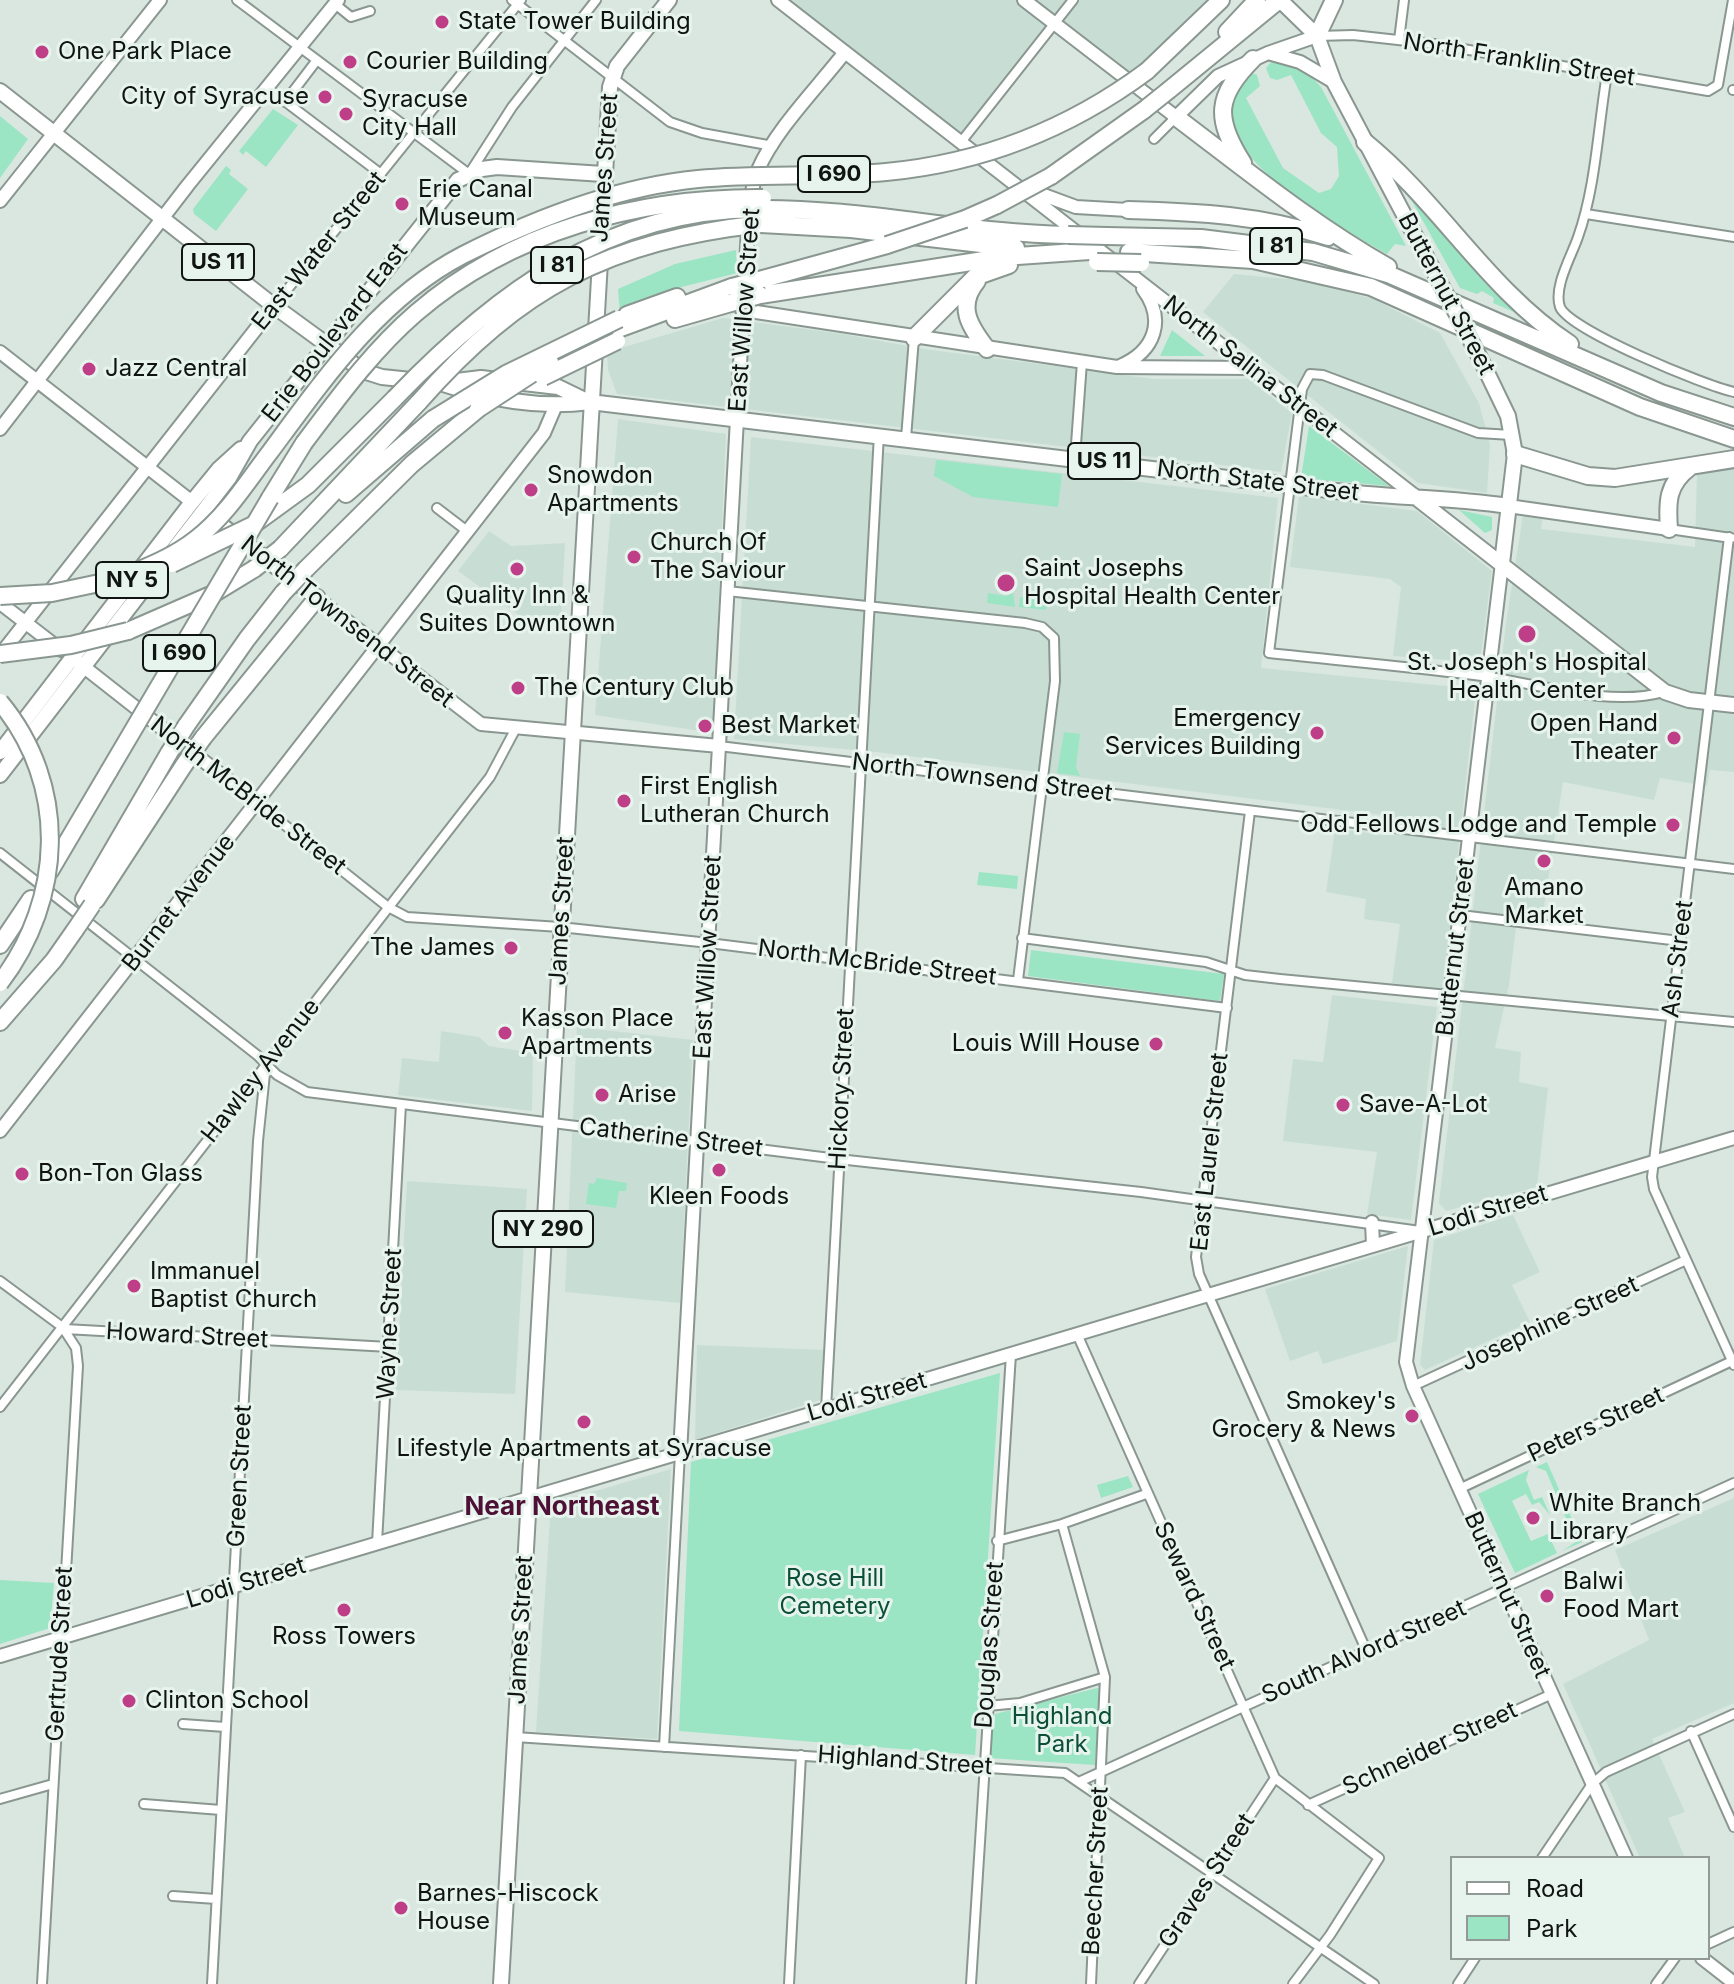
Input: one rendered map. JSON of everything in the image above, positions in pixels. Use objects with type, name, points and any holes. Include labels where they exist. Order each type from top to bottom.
[{"type":"highway","name":"I 690","points":[[0,945],[50,871],[304,443],[363,354],[409,306],[507,237],[597,199],[698,179],[885,172],[970,158],[1049,131],[1091,109],[1147,71],[1221,0]]},
{"type":"highway","points":[[1317,36],[1334,0]]},
{"type":"highway","points":[[280,549],[433,419],[506,374],[618,329],[653,303],[735,300],[761,287],[965,219],[1051,176],[1169,90],[1268,2]]},
{"type":"highway","points":[[1254,176],[1233,147],[1222,110],[1228,86],[1261,56]]},
{"type":"highway","points":[[1176,117],[1344,242],[1438,295]]},
{"type":"highway","points":[[1365,142],[1404,178],[1505,292],[1541,325],[1616,372]]},
{"type":"highway","points":[[304,443],[396,332],[465,276],[492,261],[568,227],[624,212],[695,199],[761,210]]},
{"type":"highway","name":"I 81","points":[[0,596],[52,593],[177,563],[253,525],[308,485],[483,312],[576,254],[670,220],[761,210],[810,209],[862,214],[1005,234],[1201,238],[1313,252],[1388,274],[1684,401],[1734,417]]},
{"type":"highway","name":"I 81","points":[[0,655],[71,645],[128,631],[172,614],[254,569],[280,549],[491,328],[564,279],[605,258],[761,210],[851,229],[994,247],[1094,256],[1232,258],[1332,276],[1371,287],[1640,407],[1734,439]]},
{"type":"highway","points":[[1128,210],[1221,212],[1272,220],[1344,242]]},
{"type":"highway","points":[[115,580],[183,548],[216,521],[334,366],[383,315],[436,272],[463,255],[507,237]]},
{"type":"highway","points":[[761,287],[1003,257],[1094,256]]},
{"type":"highway","points":[[914,338],[957,292],[985,273],[1038,262],[1094,256]]},
{"type":"highway","points":[[985,273],[970,290],[965,311],[971,327],[987,349]]},
{"type":"highway","name":"I 690","points":[[0,1020],[88,902],[186,726],[283,593],[412,464],[538,369],[618,329]]},
{"type":"highway","points":[[1515,454],[1588,476],[1615,478],[1734,459]]},
{"type":"highway","points":[[1669,529],[1667,504],[1671,486],[1694,464]]},
{"type":"highway","points":[[88,902],[203,738],[317,598]]},
{"type":"highway","points":[[0,702],[23,735],[40,770],[49,800],[52,846],[35,924],[0,983]]},
{"type":"main road","name":"James Street","points":[[501,1984],[603,174],[613,78],[669,0]]},
{"type":"main road","points":[[1268,2],[1317,36]]},
{"type":"main road","name":"Butternut Street","points":[[1317,36],[1334,82],[1500,396],[1515,454],[1502,563]]},
{"type":"main road","name":"US 11","points":[[0,91],[325,344]]},
{"type":"main road","points":[[469,174],[482,169],[522,167],[603,174]]},
{"type":"main road","name":"Erie Boulevard East","points":[[0,775],[78,663],[198,507],[219,469],[250,441],[458,180],[469,174]]},
{"type":"main road","name":"North State Street","points":[[325,344],[371,374],[440,383],[501,400],[556,405],[590,402],[879,434],[1386,497],[1414,495],[1508,506]]},
{"type":"main road","name":"North State Street","points":[[440,383],[481,378],[558,387],[590,402]]},
{"type":"main road","name":"North Salina Street","points":[[1414,495],[1665,692],[1734,705]]},
{"type":"main road","name":"North Townsend Street","points":[[198,507],[317,598]]},
{"type":"main road","name":"Erie Boulevard East","points":[[0,752],[78,663]]},
{"type":"street","points":[[0,201],[160,0]]},
{"type":"street","points":[[237,0],[469,174]]},
{"type":"street","name":"Erie Boulevard East","points":[[469,174],[512,107],[596,0]]},
{"type":"street","name":"North Salina Street","points":[[778,0],[1414,495]]},
{"type":"street","points":[[1024,0],[1176,117]]},
{"type":"street","points":[[961,142],[1073,0]]},
{"type":"street","points":[[1399,40],[1404,0]]},
{"type":"street","name":"North Franklin Street","points":[[1317,36],[1399,40],[1708,91],[1718,85],[1733,0]]},
{"type":"street","points":[[517,1],[679,127],[773,146]]},
{"type":"street","name":"East Water Street","points":[[0,655],[274,306],[415,134],[517,1]]},
{"type":"street","points":[[0,429],[161,219],[336,2],[351,17],[370,11]]},
{"type":"street","points":[[1154,139],[1218,76],[1261,56],[1317,36]]},
{"type":"street","name":"East Willow Street","points":[[664,1747],[738,418],[735,300],[755,179],[773,146],[845,52]]},
{"type":"street","points":[[1261,56],[1300,62],[1334,82]]},
{"type":"street","points":[[285,102],[317,60]]},
{"type":"street","points":[[1607,74],[1586,214],[1559,292],[1561,310],[1571,321],[1695,379],[1734,392]]},
{"type":"street","points":[[266,87],[381,174]]},
{"type":"street","points":[[1014,184],[1076,207],[1128,210]]},
{"type":"street","points":[[1586,214],[1734,237]]},
{"type":"street","points":[[1117,367],[1135,360],[1147,349],[1157,324],[1152,303],[1124,269]]},
{"type":"street","points":[[735,300],[914,338],[1117,367],[1251,368]]},
{"type":"street","points":[[906,438],[914,338]]},
{"type":"street","points":[[0,352],[198,507]]},
{"type":"street","points":[[1075,458],[1082,362]]},
{"type":"street","points":[[1512,435],[1478,433],[1323,375],[1310,374],[1302,389],[1269,653],[1487,677],[1590,693],[1649,696],[1665,692]]},
{"type":"street","name":"Burnet Avenue","points":[[0,1131],[544,433],[556,405]]},
{"type":"street","name":"Hickory Street","points":[[826,1409],[879,434]]},
{"type":"street","name":"North State Street","points":[[1508,506],[1732,538]]},
{"type":"street","points":[[437,508],[467,531]]},
{"type":"street","name":"Ash Street","points":[[1732,538],[1707,701],[1653,1162],[1654,1189],[1733,1363]]},
{"type":"street","name":"Butternut Street","points":[[1502,563],[1406,1362],[1413,1386],[1625,1856]]},
{"type":"street","points":[[727,591],[1025,623],[1047,630],[1056,644],[1046,754],[1018,980]]},
{"type":"street","name":"North Townsend Street","points":[[317,598],[481,724],[515,730],[719,746],[1734,869]]},
{"type":"street","name":"North McBride Street","points":[[0,603],[388,907],[419,919],[560,927],[709,943],[1227,1008]]},
{"type":"street","name":"Hawley Avenue","points":[[0,1407],[490,777],[515,730]]},
{"type":"street","name":"East Laurel Street","points":[[1250,811],[1196,1257],[1208,1294],[1367,1652]]},
{"type":"street","name":"Catherine Street","points":[[0,853],[302,1091],[838,1159],[1202,1200],[1421,1231]]},
{"type":"street","points":[[1460,915],[1680,941]]},
{"type":"street","name":"North McBride Street","points":[[1022,938],[1206,962],[1231,971],[1280,979],[1734,1022]]},
{"type":"street","name":"Green Street","points":[[212,1984],[247,1340],[266,1064]]},
{"type":"street","name":"Wayne Street","points":[[377,1543],[401,1104]]},
{"type":"street","name":"Lodi Street","points":[[0,1656],[1734,1138]]},
{"type":"street","points":[[1372,1222],[1373,1245]]},
{"type":"street","name":"Josephine Street","points":[[1413,1386],[1686,1260]]},
{"type":"street","points":[[0,1281],[63,1328]]},
{"type":"street","name":"Howard Street","points":[[63,1328],[389,1347]]},
{"type":"street","name":"Gertrude Street","points":[[42,1984],[78,1366],[76,1348],[63,1328]]},
{"type":"street","name":"Seward Street","points":[[1077,1334],[1275,1778],[1375,1851],[1379,1861],[1319,1947]]},
{"type":"street","name":"Douglas Street","points":[[971,1984],[1011,1354]]},
{"type":"street","name":"Peters Street","points":[[1459,1489],[1733,1363]]},
{"type":"street","name":"South Alvord Street","points":[[1081,1781],[1734,1483]]},
{"type":"street","points":[[997,1541],[1062,1524],[1146,1494]]},
{"type":"street","name":"Beecher Street","points":[[1062,1524],[1105,1677],[1091,1984]]},
{"type":"street","points":[[987,1706],[1020,1703],[1105,1677]]},
{"type":"street","name":"Schneider Street","points":[[1308,1805],[1552,1694]]},
{"type":"street","points":[[1543,1856],[1592,1784],[1620,1762],[1734,1714]]},
{"type":"street","points":[[183,1724],[225,1727]]},
{"type":"street","points":[[1691,1731],[1734,1827]]},
{"type":"street","name":"Highland Street","points":[[515,1737],[1056,1771],[1081,1781],[1211,1874],[1374,1984]]},
{"type":"street","points":[[789,1984],[801,1755]]},
{"type":"street","name":"Graves Street","points":[[1139,1984],[1275,1778]]},
{"type":"street","points":[[0,1799],[53,1784]]},
{"type":"street","points":[[144,1804],[221,1810]]},
{"type":"street","points":[[173,1896],[216,1899]]},
{"type":"street","points":[[1710,1943],[1734,1932]]},
{"type":"street","points":[[1293,1984],[1319,1947]]},
{"type":"street","points":[[1458,1984],[1474,1960]]},
{"type":"street","points":[[1656,1984],[1674,1960]]},
{"type":"street","points":[[1705,1960],[1734,1983]]},
{"type":"shaded area","points":[[777,0],[1221,0],[1131,82],[1054,24],[961,142]]},
{"type":"shaded area","points":[[1234,274],[1309,281],[1373,299],[1440,333],[1479,403],[1490,445],[1487,493],[1418,483],[1203,312]]},
{"type":"shaded area","points":[[723,318],[843,334],[924,349],[1154,379],[1248,379],[1292,413],[1281,472],[617,394],[608,370],[607,352]]},
{"type":"shaded area","points":[[618,419],[726,434],[713,733],[595,715]]},
{"type":"shaded area","name":"Saint Josephs Hospital Health Center","points":[[751,437],[1278,498],[1261,668],[1476,689],[1443,990],[1392,983],[1400,924],[1364,919],[1366,899],[1326,892],[1335,829],[1384,835],[1383,815],[876,752],[734,739]]},
{"type":"shaded area","points":[[1734,466],[1734,772],[1710,770],[1707,786],[1660,778],[1654,800],[1563,782],[1542,920],[1517,919],[1509,985],[1495,1048],[1521,1052],[1519,1082],[1548,1088],[1537,1187],[1446,1211],[1439,1203],[1506,623],[1523,515],[1543,516],[1541,529],[1695,547],[1697,474]]},
{"type":"shaded area","points":[[1299,496],[1417,511],[1492,571],[1480,662],[1393,656],[1401,587],[1390,579],[1290,567]]},
{"type":"shaded area","points":[[489,531],[511,546],[565,543],[561,619],[520,616],[458,571]]},
{"type":"shaded area","points":[[1332,995],[1437,1007],[1411,1220],[1367,1214],[1377,1152],[1283,1141],[1293,1059],[1323,1062]]},
{"type":"shaded area","points":[[577,1027],[693,1040],[680,1303],[565,1292]]},
{"type":"shaded area","points":[[441,1031],[479,1037],[489,1046],[533,1053],[532,1111],[398,1095],[402,1058],[439,1062]]},
{"type":"shaded area","points":[[407,1181],[527,1189],[515,1394],[396,1390]]},
{"type":"shaded area","points":[[1513,1215],[1540,1272],[1512,1285],[1530,1322],[1425,1370],[1420,1365],[1434,1240]]},
{"type":"shaded area","points":[[1408,1246],[1397,1341],[1323,1364],[1318,1351],[1290,1361],[1265,1289]]},
{"type":"shaded area","points":[[697,1345],[826,1350],[820,1400],[695,1440]]},
{"type":"shaded area","points":[[671,1469],[657,1739],[536,1732],[551,1504]]},
{"type":"shaded area","points":[[1734,1498],[1734,1703],[1652,1739],[1685,1812],[1668,1818],[1684,1856],[1639,1856],[1563,1684],[1649,1640],[1615,1550]]},
{"type":"green space","points":[[1271,62],[1295,64],[1321,87],[1406,246],[1395,244],[1387,254],[1340,227],[1282,187],[1257,164],[1239,140],[1231,115],[1237,91],[1252,73],[1257,75],[1260,86],[1246,98],[1283,168],[1319,193],[1331,189],[1339,176],[1337,147],[1321,133],[1291,75],[1277,80],[1270,78],[1266,68]]},
{"type":"green space","points":[[273,109],[298,125],[266,167],[246,151],[243,155],[239,151]]},
{"type":"green space","points":[[0,116],[28,139],[0,178]]},
{"type":"green space","points":[[226,166],[231,170],[229,174],[248,189],[216,231],[194,214],[193,209]]},
{"type":"green space","points":[[1398,176],[1521,315],[1493,303],[1494,298],[1482,291],[1477,294],[1460,288]]},
{"type":"green space","points":[[736,250],[737,273],[670,290],[620,315],[618,289],[675,264]]},
{"type":"green space","points":[[1172,330],[1205,356],[1160,356]]},
{"type":"green space","points":[[1309,426],[1389,486],[1301,478]]},
{"type":"green space","points":[[936,460],[1062,474],[1058,507],[973,497],[934,476]]},
{"type":"green space","points":[[1459,510],[1492,517],[1492,530],[1485,533]]},
{"type":"green space","points":[[988,593],[1006,596],[1013,593],[1015,607],[987,603]]},
{"type":"green space","points":[[1020,597],[1047,599],[1046,610],[1019,607]]},
{"type":"green space","points":[[1064,732],[1080,734],[1076,767],[1080,776],[1057,773]]},
{"type":"green space","points":[[979,872],[1018,876],[1017,889],[977,885]]},
{"type":"green space","points":[[1031,950],[1224,974],[1220,1001],[1028,976]]},
{"type":"green space","points":[[597,1178],[627,1183],[626,1191],[619,1191],[616,1208],[586,1204],[589,1183],[594,1184]]},
{"type":"green space","name":"Rose Hill Cemetery","points":[[1000,1373],[975,1755],[679,1731],[691,1462]]},
{"type":"green space","points":[[1547,1462],[1582,1542],[1562,1551],[1576,1542],[1546,1471],[1536,1467]]},
{"type":"green space","points":[[1529,1470],[1526,1480],[1534,1500],[1542,1497],[1550,1515],[1539,1502],[1532,1505],[1526,1494],[1512,1501],[1531,1541],[1548,1534],[1557,1553],[1515,1573],[1478,1494]]},
{"type":"green space","points":[[1128,1476],[1133,1487],[1101,1498],[1097,1485]]},
{"type":"green space","points":[[0,1580],[54,1583],[50,1628],[0,1644]]},
{"type":"green space","name":"Highland Park","points":[[1100,1689],[1095,1765],[989,1758],[995,1714]]},
{"type":"place","name":"State Tower Building","points":[[442,22]]},
{"type":"place","name":"One Park Place","points":[[42,52]]},
{"type":"place","name":"Courier Building","points":[[350,62]]},
{"type":"place","name":"City of Syracuse","points":[[325,97]]},
{"type":"place","name":"Syracuse City Hall","points":[[346,114]]},
{"type":"place","name":"Erie Canal Museum","points":[[402,204]]},
{"type":"place","name":"Jazz Central","points":[[89,369]]},
{"type":"place","name":"Snowdon Apartments","points":[[531,490]]},
{"type":"place","name":"Church Of The Saviour","points":[[634,557]]},
{"type":"place","name":"Quality Inn & Suites Downtown","points":[[517,569]]},
{"type":"place","name":"Saint Josephs Hospital Health Center","points":[[1006,583]]},
{"type":"place","name":"St. Joseph's Hospital Health Center","points":[[1527,634]]},
{"type":"place","name":"The Century Club","points":[[518,688]]},
{"type":"place","name":"Best Market","points":[[705,726]]},
{"type":"place","name":"Emergency Services Building","points":[[1317,733]]},
{"type":"place","name":"Open Hand Theater","points":[[1674,738]]},
{"type":"place","name":"First English Lutheran Church","points":[[624,801]]},
{"type":"place","name":"Odd Fellows Lodge and Temple","points":[[1673,825]]},
{"type":"place","name":"Amano Market","points":[[1544,861]]},
{"type":"place","name":"The James","points":[[511,948]]},
{"type":"place","name":"Kasson Place Apartments","points":[[505,1033]]},
{"type":"place","name":"Louis Will House","points":[[1156,1044]]},
{"type":"place","name":"Arise","points":[[602,1095]]},
{"type":"place","name":"Save-A-Lot","points":[[1343,1105]]},
{"type":"place","name":"Kleen Foods","points":[[719,1170]]},
{"type":"place","name":"Bon-Ton Glass","points":[[22,1174]]},
{"type":"place","name":"Immanuel Baptist Church","points":[[134,1286]]},
{"type":"place","name":"Smokey's Grocery & News","points":[[1412,1416]]},
{"type":"place","name":"Lifestyle Apartments at Syracuse","points":[[584,1422]]},
{"type":"place","name":"White Branch Library","points":[[1533,1518]]},
{"type":"place","name":"Balwi Food Mart","points":[[1547,1596]]},
{"type":"place","name":"Ross Towers","points":[[344,1610]]},
{"type":"place","name":"Clinton School","points":[[129,1701]]},
{"type":"place","name":"Barnes-Hiscock House","points":[[401,1908]]},
{"type":"district","name":"Near Northeast","points":[[562,1507]]}]
